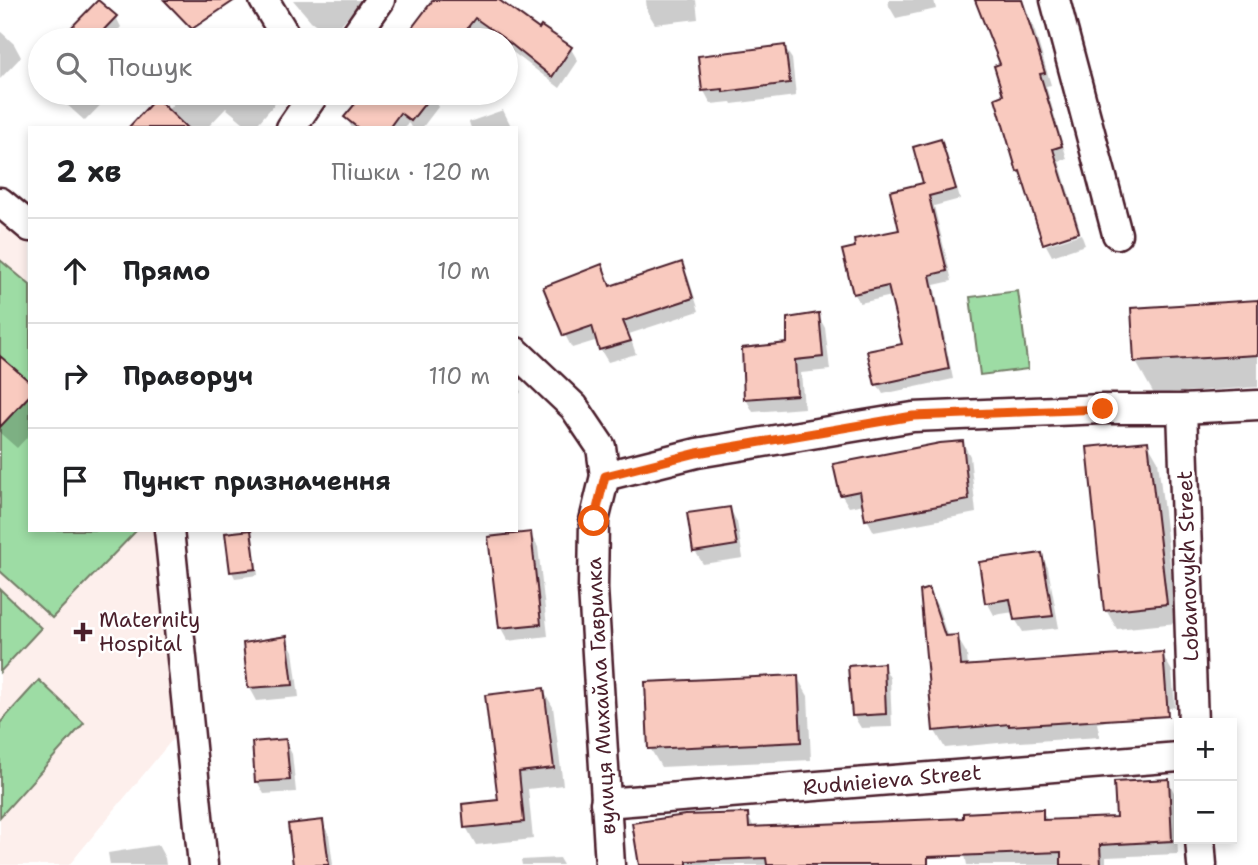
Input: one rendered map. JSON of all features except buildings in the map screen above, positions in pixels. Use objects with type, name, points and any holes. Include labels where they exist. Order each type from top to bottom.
[{"type":"street","points":[[264,0],[281,28]]},
{"type":"street","points":[[360,28],[380,0]]},
{"type":"street","points":[[1055,0],[1116,234]]},
{"type":"street","points":[[292,126],[307,105]]},
{"type":"street","points":[[0,202],[28,225]]},
{"type":"street","name":"вулиця Михайла Гаврилка","points":[[518,354],[575,407],[601,447],[605,476],[594,521],[593,589],[610,865]]},
{"type":"street","points":[[605,476],[697,453],[913,416],[1258,405]]},
{"type":"street","name":"Lobanovykh Street","points":[[1182,409],[1193,718]]},
{"type":"street","points":[[169,532],[203,865]]},
{"type":"street","name":"Rudnieieva Street","points":[[606,803],[1174,757]]},
{"type":"street","points":[[1200,844],[1202,865]]},
{"type":"shaded area","name":"Maternity Hospital","points":[[0,219],[28,242],[28,532],[157,532],[176,735],[69,865],[0,865]]},
{"type":"green space","points":[[0,260],[28,283],[28,532],[135,532],[52,618],[0,571]]},
{"type":"green space","points":[[1018,291],[1028,369],[980,375],[970,297]]},
{"type":"green space","points":[[0,589],[41,628],[0,672]]},
{"type":"green space","points":[[39,680],[84,723],[0,817],[0,723]]},
{"type":"place","name":"Maternity Hospital","points":[[83,632]]},
{"type":"route","points":[[594,521],[605,476],[697,453],[913,416],[1103,409]]}]
